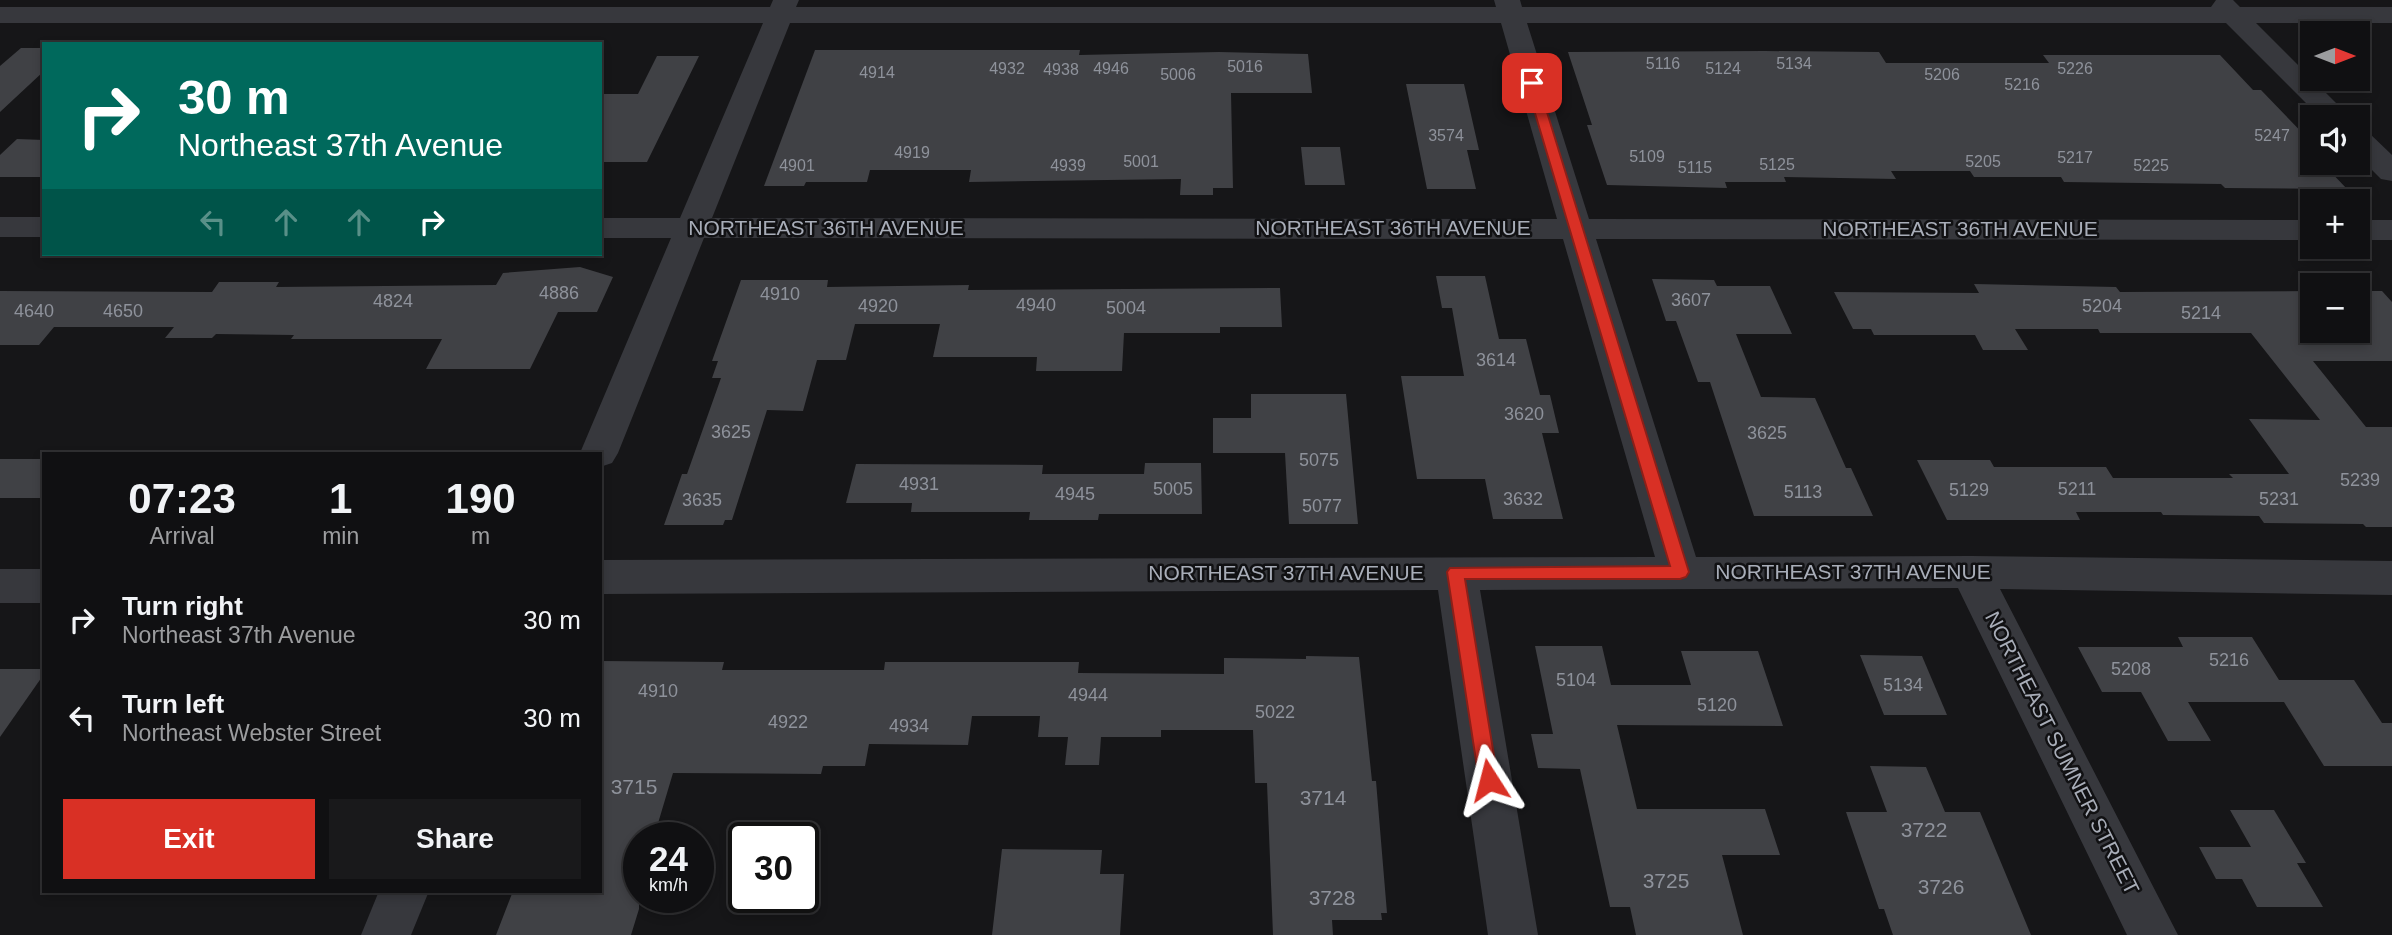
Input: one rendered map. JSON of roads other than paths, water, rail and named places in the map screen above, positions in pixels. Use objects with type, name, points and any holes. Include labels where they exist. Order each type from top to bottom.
[{"type":"street","points":[[1509,7],[1680,572]]},
{"type":"street","points":[[2225,7],[2324,105]]},
{"type":"street","points":[[12,15],[783,8],[2225,7],[2392,15]]},
{"type":"street","points":[[599,452],[783,8]]},
{"type":"street","points":[[2370,151],[2392,172]]},
{"type":"street","points":[[0,228],[42,228]]},
{"type":"street","name":"NORTHEAST 36TH AVENUE","points":[[602,228],[2300,230]]},
{"type":"street","points":[[2370,230],[2392,230]]},
{"type":"street","points":[[1456,572],[1513,935]]},
{"type":"street","name":"NORTHEAST 37TH AVENUE","points":[[602,577],[1971,572],[2392,578]]},
{"type":"street","name":"NORTHEAST SUMNER STREET","points":[[1971,572],[2153,935]]},
{"type":"street","points":[[0,586],[42,586]]},
{"type":"street","points":[[386,935],[403,893]]}]
